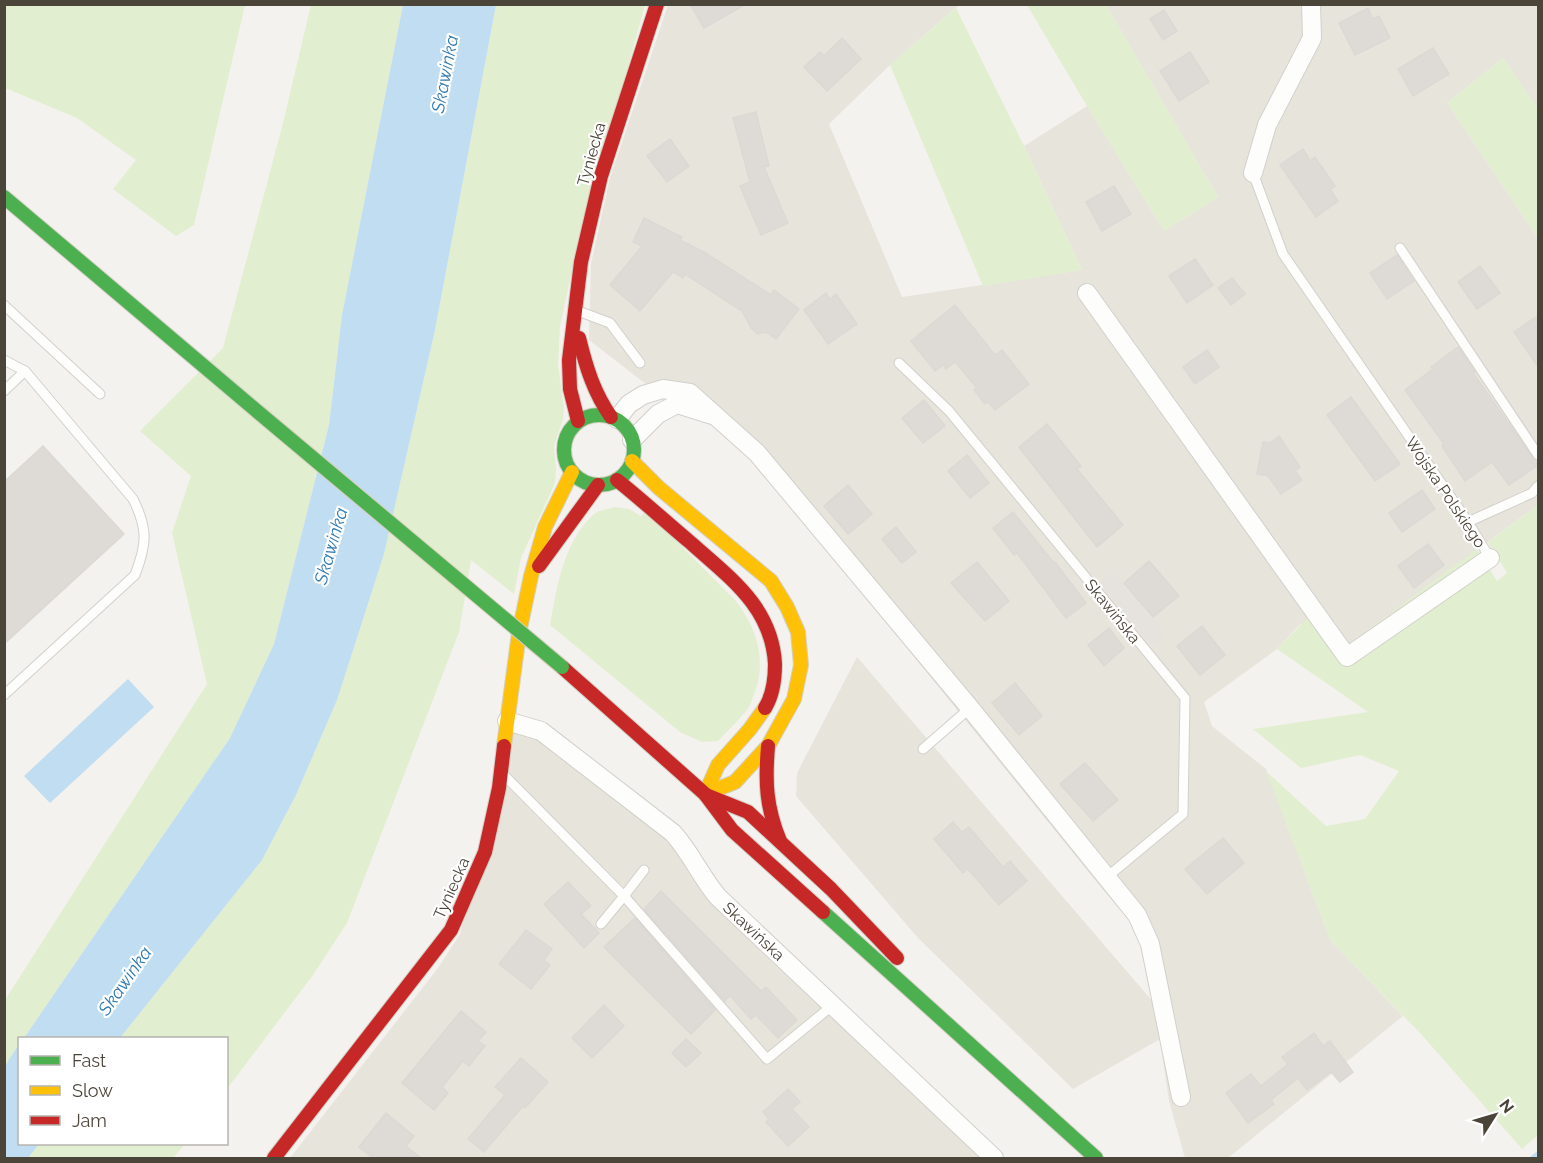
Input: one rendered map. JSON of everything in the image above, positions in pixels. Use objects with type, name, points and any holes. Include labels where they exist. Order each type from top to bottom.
[{"type":"street","name":"Tyniecka","points":[[578,422],[570,389],[568,360],[581,262],[601,176],[657,4]]},
{"type":"street","name":"Wojska Polskiego","points":[[1253,173],[1267,125],[1311,38],[1311,4]]},
{"type":"street","points":[[4,197],[562,668],[705,794],[732,830],[1096,1158]]},
{"type":"street","name":"Wojska Polskiego","points":[[1087,293],[1347,657],[1490,558]]},
{"type":"street","name":"Tyniecka","points":[[575,313],[590,382],[600,402],[614,418]]},
{"type":"street","points":[[614,418],[643,395],[663,389],[690,393],[757,453],[970,708],[1137,915],[1149,944],[1181,1097]]},
{"type":"street","points":[[632,440],[657,414],[677,404],[717,417]]},
{"type":"street","points":[[600,415],[614,418],[627,429],[632,440],[634,450],[632,461],[617,480],[608,484],[589,483],[572,472],[566,462],[564,451],[566,440],[570,430],[589,416],[600,415]]},
{"type":"street","points":[[632,461],[659,488],[771,581],[788,607],[798,632],[801,665],[794,699],[768,746],[735,782],[705,794]]},
{"type":"street","name":"Tyniecka","points":[[273,1158],[451,930],[485,852],[501,771],[519,633],[531,576],[545,527],[572,472]]},
{"type":"street","points":[[617,480],[719,568],[758,609],[772,643],[774,676],[772,692],[766,706],[743,738],[717,766],[705,794]]},
{"type":"street","name":"Tyniecka","points":[[531,576],[598,485]]},
{"type":"street","name":"Skawińska","points":[[507,721],[541,731],[673,833],[688,850],[706,884],[718,897],[994,1158]]},
{"type":"street","points":[[768,746],[764,780],[766,800],[769,817],[780,842]]},
{"type":"street","points":[[705,794],[748,812],[780,842],[855,913],[896,956],[973,1046]]},
{"type":"lane","name":"Wojska Polskiego","points":[[1253,173],[1283,254],[1468,522],[1490,558]]},
{"type":"lane","points":[[1401,248],[1539,455]]},
{"type":"lane","points":[[4,305],[100,394]]},
{"type":"lane","points":[[575,313],[610,323],[640,363]]},
{"type":"lane","points":[[4,360],[25,371],[133,499],[142,517],[146,536],[143,556],[135,575],[4,694]]},
{"type":"lane","name":"Skawińska","points":[[898,363],[949,411],[1185,698],[1183,814],[1107,877]]},
{"type":"lane","points":[[4,391],[25,371]]},
{"type":"lane","points":[[1468,522],[1532,493],[1539,486]]},
{"type":"lane","points":[[923,749],[970,708]]},
{"type":"lane","points":[[501,771],[624,896],[767,1059],[833,1005]]},
{"type":"lane","points":[[601,924],[644,870]]},
{"type":"shaded area","points":[[668,5],[959,5],[890,65],[829,124],[902,297],[1082,270],[1024,146],[1087,106],[1164,231],[1218,197],[1106,5],[1538,5],[1538,109],[1503,58],[1447,103],[1538,238],[1538,505],[1349,644],[1300,624],[1277,649],[1204,702],[1212,726],[1266,769],[1330,940],[1403,1016],[1228,1158],[1185,1158],[1169,1101],[1160,1039],[1073,1089],[918,938],[796,796],[797,773],[857,657],[1154,1003],[1141,934],[749,453],[714,426],[687,416],[589,340],[591,264],[610,178]]},
{"type":"shaded area","points":[[1113,572],[1166,636],[1153,647],[1101,583]]},
{"type":"shaded area","points":[[518,718],[676,842],[988,1158],[290,1158],[438,968],[460,934]]},
{"type":"green space","points":[[4,5],[245,5],[194,225],[176,236],[113,189],[136,160],[77,118],[5,88]]},
{"type":"green space","points":[[311,5],[403,5],[342,315],[329,425],[274,644],[230,738],[25,1037],[18,1037],[18,1046],[5,1066],[5,1000],[207,684],[172,533],[191,476],[140,431],[223,348],[282,127]]},
{"type":"green space","points":[[496,5],[645,5],[573,266],[560,326],[558,365],[564,408],[563,419],[554,446],[555,483],[521,558],[514,594],[471,560],[459,632],[347,923],[313,975],[228,1088],[228,1037],[121,1037],[262,860],[296,795],[337,700],[384,554],[435,330]]},
{"type":"green space","points":[[1027,5],[1106,5],[1218,197],[1164,231]]},
{"type":"green space","points":[[956,8],[1082,270],[983,286],[890,65]]},
{"type":"green space","points":[[1503,58],[1538,109],[1538,238],[1447,103]]},
{"type":"green space","points":[[1538,505],[1538,1135],[1522,1149],[1421,1034],[1330,940],[1266,771],[1326,826],[1365,819],[1399,771],[1360,755],[1301,768],[1253,729],[1368,712],[1277,649],[1319,606],[1349,644],[1477,549],[1497,581],[1507,573],[1488,542]]},
{"type":"green space","points":[[615,507],[629,509],[641,516],[646,511],[735,600],[754,632],[760,668],[755,692],[747,710],[718,741],[702,742],[680,732],[550,625],[563,566],[575,539],[595,513]]},
{"type":"green space","points":[[38,1145],[184,1145],[173,1158],[28,1158]]},
{"type":"water","name":"Skawinka","points":[[403,5],[496,5],[435,330],[384,554],[337,700],[296,795],[262,860],[121,1037],[25,1037],[230,738],[274,644],[329,425],[342,315]]},
{"type":"water","points":[[128,679],[154,707],[50,803],[24,776]]},
{"type":"water","points":[[18,1046],[18,1145],[38,1145],[28,1158],[5,1158],[5,1066]]},
{"type":"building","points":[[690,4],[746,4],[704,28]]},
{"type":"building","points":[[1368,8],[1373,19],[1379,16],[1390,38],[1355,55],[1339,23]]},
{"type":"building","points":[[1164,10],[1177,31],[1163,40],[1150,19]]},
{"type":"building","points":[[842,38],[861,59],[827,91],[804,67],[820,52],[824,56]]},
{"type":"building","points":[[1433,48],[1449,74],[1413,96],[1398,69]]},
{"type":"building","points":[[1190,52],[1209,82],[1179,101],[1160,71]]},
{"type":"building","points":[[756,112],[769,166],[764,167],[788,223],[761,235],[740,186],[750,182],[733,118]]},
{"type":"building","points":[[670,139],[689,166],[667,182],[647,156]]},
{"type":"building","points":[[1303,149],[1310,161],[1315,157],[1335,186],[1330,189],[1338,201],[1316,217],[1280,165]]},
{"type":"building","points":[[1114,186],[1131,214],[1102,231],[1086,202]]},
{"type":"building","points":[[644,218],[682,237],[680,240],[704,252],[771,295],[774,290],[799,309],[776,339],[766,332],[758,334],[751,328],[742,311],[685,274],[683,278],[673,272],[640,311],[610,285],[642,246],[633,242]]},
{"type":"building","points":[[1397,255],[1414,281],[1387,299],[1370,273]]},
{"type":"building","points":[[1195,259],[1213,285],[1187,303],[1169,276]]},
{"type":"building","points":[[1480,266],[1500,293],[1477,309],[1458,282]]},
{"type":"building","points":[[1232,278],[1245,294],[1231,305],[1218,288]]},
{"type":"building","points":[[826,293],[830,299],[836,294],[857,324],[828,344],[804,310]]},
{"type":"building","points":[[955,305],[995,355],[1002,350],[1029,384],[995,410],[988,402],[985,404],[974,390],[977,388],[955,362],[946,369],[943,365],[935,371],[911,341]]},
{"type":"building","points":[[1539,315],[1539,368],[1514,332]]},
{"type":"building","points":[[1458,347],[1475,372],[1473,373],[1538,465],[1509,485],[1492,462],[1465,481],[1442,446],[1444,444],[1405,390]]},
{"type":"building","points":[[1207,350],[1219,367],[1195,384],[1183,367]]},
{"type":"building","points":[[1351,397],[1400,464],[1375,481],[1327,415]]},
{"type":"building","points":[[924,400],[945,426],[923,443],[902,418]]},
{"type":"building","points":[[1047,424],[1081,466],[1077,469],[1123,525],[1097,547],[1019,447]]},
{"type":"building","points":[[1279,436],[1300,467],[1295,471],[1302,480],[1281,494],[1268,476],[1257,474],[1263,442],[1270,443]]},
{"type":"building","points":[[43,446],[124,534],[4,644],[4,482]]},
{"type":"building","points":[[967,455],[989,483],[970,498],[948,471]]},
{"type":"building","points":[[848,485],[872,514],[848,534],[824,506]]},
{"type":"building","points":[[1422,490],[1435,509],[1402,532],[1389,513]]},
{"type":"building","points":[[1013,512],[1086,603],[1066,618],[1017,553],[1014,555],[993,528]]},
{"type":"building","points":[[896,527],[916,552],[902,563],[882,539]]},
{"type":"building","points":[[1428,544],[1444,565],[1414,588],[1398,566]]},
{"type":"building","points":[[1149,561],[1179,596],[1153,617],[1124,583]]},
{"type":"building","points":[[977,562],[1009,601],[985,621],[951,583]]},
{"type":"building","points":[[1202,626],[1225,655],[1200,675],[1177,646]]},
{"type":"building","points":[[1109,628],[1124,648],[1104,666],[1088,645]]},
{"type":"building","points":[[1015,683],[1042,716],[1019,735],[992,703]]},
{"type":"building","points":[[1085,763],[1118,800],[1093,821],[1060,784]]},
{"type":"building","points":[[953,822],[962,832],[969,827],[1003,867],[1010,861],[1027,881],[999,905],[968,869],[963,873],[934,839]]},
{"type":"building","points":[[1223,838],[1244,863],[1207,894],[1185,869]]},
{"type":"building","points":[[568,882],[591,906],[581,914],[599,933],[584,948],[544,904]]},
{"type":"building","points":[[661,891],[761,991],[766,987],[797,1020],[778,1038],[756,1015],[751,1019],[732,998],[729,996],[725,1001],[644,909]]},
{"type":"building","points":[[635,918],[715,1010],[691,1034],[604,947]]},
{"type":"building","points":[[526,930],[552,949],[544,960],[550,965],[531,989],[499,964]]},
{"type":"building","points":[[604,1005],[624,1026],[592,1058],[572,1038]]},
{"type":"building","points":[[461,1011],[486,1032],[478,1041],[485,1046],[469,1066],[463,1061],[442,1087],[448,1093],[434,1110],[402,1083]]},
{"type":"building","points":[[1314,1033],[1323,1046],[1330,1041],[1353,1072],[1340,1082],[1331,1072],[1307,1090],[1298,1078],[1271,1100],[1274,1104],[1248,1123],[1226,1093],[1251,1074],[1261,1086],[1288,1064],[1282,1057]]},
{"type":"building","points":[[686,1039],[701,1053],[686,1067],[672,1053]]},
{"type":"building","points":[[521,1058],[548,1082],[525,1108],[523,1106],[484,1152],[468,1139],[505,1095],[495,1087]]},
{"type":"building","points":[[788,1089],[800,1102],[792,1109],[809,1127],[788,1146],[766,1122],[769,1119],[763,1112]]},
{"type":"building","points":[[386,1113],[414,1136],[406,1146],[421,1158],[373,1158],[359,1147]]},
{"type":"waterway","points":[[1534,1158],[1538,1155]]},
{"type":"traffic: fast","points":[[4,197],[258,412]]},
{"type":"traffic: fast","points":[[258,412],[562,667]]},
{"type":"traffic: fast","points":[[599,415],[612,418],[624,425],[631,437],[634,450],[631,463],[624,475],[612,482],[599,485],[586,482],[574,475],[567,463],[564,450],[567,437],[574,425],[586,418],[599,415]]},
{"type":"traffic: fast","points":[[823,912],[1096,1158]]},
{"type":"traffic: slow","points":[[632,461],[659,488],[771,581],[787,607],[798,632],[801,665],[794,699],[768,746],[735,782],[705,794]]},
{"type":"traffic: slow","points":[[504,746],[519,633],[531,576],[545,527],[572,472]]},
{"type":"traffic: slow","points":[[705,794],[718,765],[765,708]]},
{"type":"traffic: jam","points":[[578,421],[570,389],[569,360],[581,262],[601,176],[657,4]]},
{"type":"traffic: jam","points":[[579,338],[591,379],[611,417]]},
{"type":"traffic: jam","points":[[617,480],[720,569],[746,595],[757,610],[766,626],[775,664],[773,687],[765,708]]},
{"type":"traffic: jam","points":[[539,566],[598,485]]},
{"type":"traffic: jam","points":[[562,667],[705,794],[732,830],[823,912]]},
{"type":"traffic: jam","points":[[274,1158],[451,930],[485,852],[499,788],[504,746]]},
{"type":"traffic: jam","points":[[768,746],[768,794],[772,817],[780,841]]},
{"type":"traffic: jam","points":[[706,795],[748,812],[831,889],[897,958]]}]
